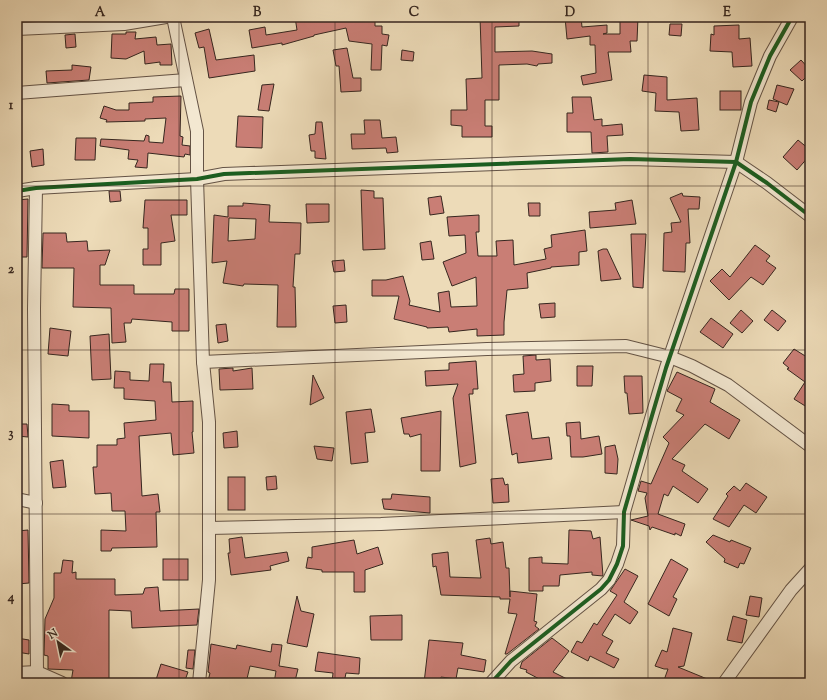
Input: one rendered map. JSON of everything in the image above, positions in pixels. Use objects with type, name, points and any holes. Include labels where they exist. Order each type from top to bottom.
[{"type":"street","points":[[17,29],[124,24],[166,17]]},
{"type":"street","points":[[173,17],[197,131],[196,179],[203,362],[209,422],[209,580],[199,683]]},
{"type":"street","points":[[491,683],[511,661],[609,580],[617,564],[624,546],[624,512],[670,357],[736,162],[751,102],[770,56],[792,17]]},
{"type":"street","points":[[17,93],[186,80]]},
{"type":"street","points":[[17,191],[36,188],[196,179],[224,174],[630,159],[736,162],[767,183],[810,216]]},
{"type":"street","points":[[36,188],[34,309],[40,678]]},
{"type":"street","points":[[203,362],[480,349],[626,346],[670,357],[692,366],[728,385],[810,446]]},
{"type":"street","points":[[17,499],[36,503]]},
{"type":"street","points":[[209,528],[381,524],[624,512]]},
{"type":"street","points":[[724,683],[791,590],[810,569]]},
{"type":"street","points":[[17,673],[62,683]]},
{"type":"building","points":[[295,17],[375,17],[375,26],[382,26],[382,34],[389,35],[387,46],[382,45],[381,70],[371,70],[372,44],[349,41],[346,28],[314,35],[282,45],[282,43],[252,48],[249,30],[265,27],[266,35],[297,30]]},
{"type":"building","points":[[480,17],[519,17],[519,26],[495,27],[495,52],[532,51],[552,54],[552,63],[538,64],[537,66],[527,64],[499,65],[499,100],[485,100],[485,126],[492,126],[492,137],[462,137],[462,126],[451,125],[451,110],[467,110],[466,79],[482,78]]},
{"type":"building","points":[[565,17],[581,17],[582,27],[607,25],[607,33],[603,34],[620,34],[620,17],[638,17],[637,41],[630,41],[631,52],[608,52],[612,80],[583,85],[581,76],[596,73],[595,45],[590,45],[590,36],[567,39]]},
{"type":"building","points":[[670,24],[682,24],[681,36],[669,35]]},
{"type":"building","points":[[739,25],[739,39],[750,38],[752,66],[733,67],[732,52],[710,51],[711,34],[714,35],[714,26]]},
{"type":"building","points":[[209,29],[216,60],[254,55],[255,71],[209,78],[204,47],[199,48],[195,33]]},
{"type":"building","points":[[126,32],[136,32],[135,39],[156,37],[157,45],[171,44],[172,65],[160,65],[160,62],[145,64],[144,51],[126,59],[111,58],[112,34],[126,34]]},
{"type":"building","points":[[75,34],[76,47],[66,48],[65,35]]},
{"type":"building","points":[[347,48],[353,78],[361,78],[361,91],[341,92],[339,66],[336,66],[333,50]]},
{"type":"building","points":[[402,50],[414,52],[413,61],[401,60]]},
{"type":"building","points":[[801,60],[810,70],[810,73],[802,81],[790,70]]},
{"type":"building","points":[[72,65],[91,67],[89,80],[47,83],[46,71],[72,70]]},
{"type":"building","points":[[644,75],[667,77],[667,100],[697,98],[699,130],[681,131],[679,112],[655,111],[656,93],[642,91]]},
{"type":"building","points":[[274,84],[269,111],[258,110],[262,85]]},
{"type":"building","points":[[777,85],[794,89],[787,105],[773,99]]},
{"type":"building","points":[[720,91],[741,91],[741,110],[720,110]]},
{"type":"building","points":[[181,96],[180,136],[183,137],[182,145],[190,146],[190,155],[185,154],[184,157],[148,153],[147,168],[135,167],[138,160],[128,159],[129,150],[100,146],[101,139],[144,141],[146,135],[149,136],[149,142],[163,143],[166,118],[145,119],[145,121],[106,122],[107,120],[100,118],[104,106],[116,110],[129,110],[129,103],[153,102],[153,97]]},
{"type":"building","points":[[572,97],[591,97],[594,120],[602,119],[602,126],[622,124],[623,135],[607,136],[608,152],[592,153],[591,132],[567,132],[567,113],[573,113]]},
{"type":"building","points":[[769,100],[779,102],[776,112],[767,109]]},
{"type":"building","points":[[238,116],[263,117],[262,148],[236,147]]},
{"type":"building","points":[[364,120],[380,120],[382,138],[396,137],[398,152],[387,153],[386,148],[352,149],[351,134],[365,134]]},
{"type":"building","points":[[316,122],[322,122],[326,159],[315,158],[315,151],[311,151],[309,135],[315,134]]},
{"type":"building","points":[[76,138],[96,138],[95,160],[75,160]]},
{"type":"building","points":[[798,140],[810,150],[810,155],[797,170],[783,157]]},
{"type":"building","points":[[43,149],[44,165],[32,167],[30,151]]},
{"type":"building","points":[[361,190],[374,191],[374,198],[383,198],[385,249],[363,250]]},
{"type":"building","points":[[109,191],[120,191],[121,201],[110,202]]},
{"type":"building","points":[[682,193],[683,196],[700,197],[699,209],[688,209],[690,243],[686,243],[685,272],[663,271],[664,233],[672,232],[671,223],[681,222],[670,198]]},
{"type":"building","points":[[441,196],[444,213],[430,215],[428,198]]},
{"type":"building","points":[[28,199],[27,257],[17,257],[17,200]]},
{"type":"building","points":[[145,200],[187,200],[187,215],[171,215],[175,241],[161,243],[161,265],[143,265],[143,249],[148,249],[148,228],[143,228]]},
{"type":"building","points":[[632,200],[636,224],[590,228],[589,212],[616,210],[615,203]]},
{"type":"building","points":[[243,203],[270,205],[269,222],[301,223],[300,254],[295,254],[293,287],[295,287],[296,327],[277,327],[278,285],[244,284],[243,286],[223,283],[227,261],[212,263],[214,215],[228,217],[228,206],[243,206]],"holes":[[[229,218],[256,219],[255,239],[228,241]]]},
{"type":"building","points":[[528,203],[540,203],[540,216],[529,216]]},
{"type":"building","points":[[306,204],[329,204],[329,222],[307,223]]},
{"type":"building","points":[[479,215],[479,232],[476,232],[478,256],[497,256],[496,241],[513,240],[514,265],[546,259],[544,249],[552,247],[551,235],[585,230],[587,251],[579,252],[579,265],[551,267],[527,273],[528,288],[507,290],[504,335],[477,336],[477,329],[449,332],[448,327],[427,328],[394,319],[399,296],[372,296],[372,280],[386,280],[403,276],[410,301],[409,305],[440,312],[438,293],[449,291],[451,307],[477,306],[476,277],[452,286],[443,262],[466,253],[465,235],[449,236],[447,217]]},
{"type":"building","points":[[43,233],[66,233],[67,242],[87,241],[88,251],[110,250],[105,265],[100,265],[100,285],[134,285],[134,294],[174,294],[175,289],[189,289],[189,331],[172,331],[172,322],[132,319],[131,323],[124,323],[126,342],[112,343],[111,308],[73,307],[74,268],[42,268]]},
{"type":"building","points":[[631,234],[646,234],[643,288],[633,287]]},
{"type":"building","points":[[431,241],[434,259],[422,260],[420,243]]},
{"type":"building","points":[[755,245],[770,256],[766,261],[776,268],[763,285],[751,277],[729,300],[710,281],[722,269],[730,277]]},
{"type":"building","points":[[607,249],[621,279],[601,281],[598,251]]},
{"type":"building","points":[[344,260],[345,271],[334,272],[332,261]]},
{"type":"building","points":[[555,303],[555,317],[541,318],[539,304]]},
{"type":"building","points":[[346,305],[347,322],[335,323],[333,306]]},
{"type":"building","points":[[741,310],[753,321],[742,333],[730,323]]},
{"type":"building","points":[[772,310],[786,321],[778,331],[764,320]]},
{"type":"building","points":[[711,318],[733,334],[723,348],[700,332]]},
{"type":"building","points":[[226,324],[228,341],[218,343],[216,325]]},
{"type":"building","points":[[50,328],[71,331],[68,356],[48,354]]},
{"type":"building","points":[[109,334],[111,379],[92,380],[90,336]]},
{"type":"building","points":[[794,349],[810,359],[810,409],[794,399],[805,382],[787,369],[789,368],[783,363]]},
{"type":"building","points":[[536,355],[536,360],[550,359],[551,381],[535,383],[535,391],[514,392],[513,375],[524,374],[523,356]]},
{"type":"building","points":[[476,361],[478,389],[473,389],[473,394],[469,394],[476,463],[460,467],[453,398],[458,384],[426,386],[425,371],[449,370],[449,363]]},
{"type":"building","points":[[150,364],[164,364],[163,382],[171,382],[172,402],[193,401],[192,432],[194,453],[173,455],[171,433],[139,436],[142,496],[158,494],[160,512],[156,512],[157,547],[112,548],[111,551],[101,551],[101,530],[126,531],[125,511],[112,511],[111,493],[95,494],[93,467],[97,467],[97,445],[117,445],[117,439],[125,438],[124,423],[156,420],[155,401],[124,399],[124,388],[114,388],[115,371],[130,372],[130,380],[149,381]]},
{"type":"building","points":[[577,366],[593,366],[592,386],[577,386]]},
{"type":"building","points":[[233,368],[233,371],[252,368],[253,389],[220,390],[219,369]]},
{"type":"building","points":[[677,372],[715,389],[710,402],[740,420],[729,439],[705,424],[672,459],[685,465],[682,471],[708,489],[698,503],[673,486],[668,496],[664,494],[658,514],[685,524],[681,536],[652,527],[650,530],[649,526],[631,520],[648,516],[645,498],[647,493],[638,491],[641,481],[651,484],[669,443],[663,437],[684,415],[676,411],[682,399],[667,391]]},
{"type":"building","points":[[313,375],[324,398],[310,405]]},
{"type":"building","points":[[624,376],[642,376],[643,413],[629,414],[627,393],[625,393]]},
{"type":"building","points":[[52,404],[69,405],[69,411],[89,411],[89,438],[52,436]]},
{"type":"building","points":[[371,409],[375,432],[365,433],[368,462],[351,464],[346,412]]},
{"type":"building","points":[[441,411],[440,471],[421,471],[421,434],[410,437],[409,434],[404,434],[401,418]]},
{"type":"building","points":[[528,412],[532,439],[549,437],[552,459],[518,463],[517,453],[512,455],[506,415]]},
{"type":"building","points":[[580,422],[581,439],[599,436],[602,454],[571,457],[570,436],[567,436],[566,423]]},
{"type":"building","points":[[17,424],[27,424],[28,437],[17,436]]},
{"type":"building","points":[[237,431],[238,447],[224,448],[223,433]]},
{"type":"building","points":[[615,445],[618,459],[617,474],[605,473],[605,447]]},
{"type":"building","points":[[314,446],[334,448],[332,461],[317,459]]},
{"type":"building","points":[[63,460],[66,487],[53,488],[50,462]]},
{"type":"building","points":[[276,476],[277,489],[267,490],[266,477]]},
{"type":"building","points":[[228,477],[245,477],[245,510],[228,510]]},
{"type":"building","points":[[503,478],[505,485],[508,484],[509,502],[493,503],[491,479]]},
{"type":"building","points":[[746,483],[767,497],[756,513],[744,505],[729,527],[713,519],[728,496],[726,494],[734,486],[740,491]]},
{"type":"building","points":[[392,494],[430,497],[430,513],[384,509],[382,499],[391,499]]},
{"type":"building","points":[[28,530],[29,583],[18,584],[17,531]]},
{"type":"building","points":[[569,530],[591,531],[593,539],[600,537],[603,576],[592,575],[592,572],[560,575],[559,586],[543,586],[543,591],[529,591],[529,558],[542,557],[542,563],[568,564]]},
{"type":"building","points":[[713,535],[751,548],[744,564],[740,563],[738,568],[724,562],[725,559],[706,542]]},
{"type":"building","points":[[242,537],[245,558],[287,552],[289,561],[270,566],[271,570],[231,575],[228,553],[230,553],[229,539]]},
{"type":"building","points":[[490,538],[491,544],[503,542],[506,568],[509,568],[510,597],[510,591],[537,594],[534,621],[537,622],[535,626],[539,629],[507,654],[505,654],[517,614],[508,613],[510,599],[500,599],[500,597],[441,595],[436,566],[433,567],[432,554],[448,552],[450,577],[481,578],[476,540]]},
{"type":"building","points":[[354,540],[357,554],[378,547],[383,564],[365,570],[365,592],[354,592],[354,572],[322,572],[322,570],[306,568],[308,557],[312,558],[312,547]]},
{"type":"building","points":[[163,559],[188,559],[188,580],[163,580]]},
{"type":"building","points":[[671,559],[688,569],[673,597],[677,599],[669,616],[648,604]]},
{"type":"building","points":[[63,560],[73,561],[72,573],[76,572],[76,579],[115,579],[115,595],[143,594],[145,588],[158,587],[160,611],[199,609],[197,625],[132,628],[131,611],[109,610],[109,680],[83,681],[83,683],[71,682],[73,670],[48,669],[48,656],[44,655],[45,619],[54,598],[54,573],[61,573]]},
{"type":"building","points":[[625,569],[638,576],[624,602],[638,612],[630,624],[615,614],[602,635],[613,641],[606,653],[619,659],[614,668],[590,656],[588,661],[571,652],[577,641],[582,643],[594,623],[597,625],[617,595],[610,591]]},
{"type":"building","points":[[297,596],[301,611],[314,614],[307,647],[287,643]]},
{"type":"building","points":[[750,596],[762,598],[759,617],[746,615]]},
{"type":"building","points":[[402,615],[402,640],[371,640],[370,616]]},
{"type":"building","points":[[733,616],[747,620],[742,643],[727,640]]},
{"type":"building","points":[[673,628],[692,633],[684,666],[678,667],[717,683],[663,683],[668,669],[655,666],[662,650],[667,652]]},
{"type":"building","points":[[17,638],[29,640],[29,654],[17,652]]},
{"type":"building","points":[[552,638],[569,651],[553,672],[575,683],[547,683],[526,672],[527,670],[520,668],[522,662]]},
{"type":"building","points":[[429,640],[463,643],[461,655],[486,660],[484,672],[458,668],[456,679],[441,677],[440,683],[424,683]]},
{"type":"building","points":[[211,644],[236,649],[237,645],[271,652],[272,644],[282,645],[279,666],[298,669],[295,681],[285,679],[284,683],[274,683],[276,671],[250,666],[246,683],[208,681],[210,673],[208,672]]},
{"type":"building","points":[[188,650],[195,650],[193,669],[186,668]]},
{"type":"building","points":[[318,652],[360,658],[359,674],[346,673],[344,683],[332,683],[333,673],[315,671]]},
{"type":"building","points":[[161,664],[188,672],[184,683],[155,683]]},
{"type":"cycle path","points":[[491,683],[511,661],[601,589],[609,580],[617,564],[623,546],[624,512],[646,436],[666,368],[736,162],[751,102],[770,56],[792,17]]},
{"type":"cycle path","points":[[17,191],[36,188],[197,179],[224,174],[630,159],[736,162],[767,183],[810,216]]}]
